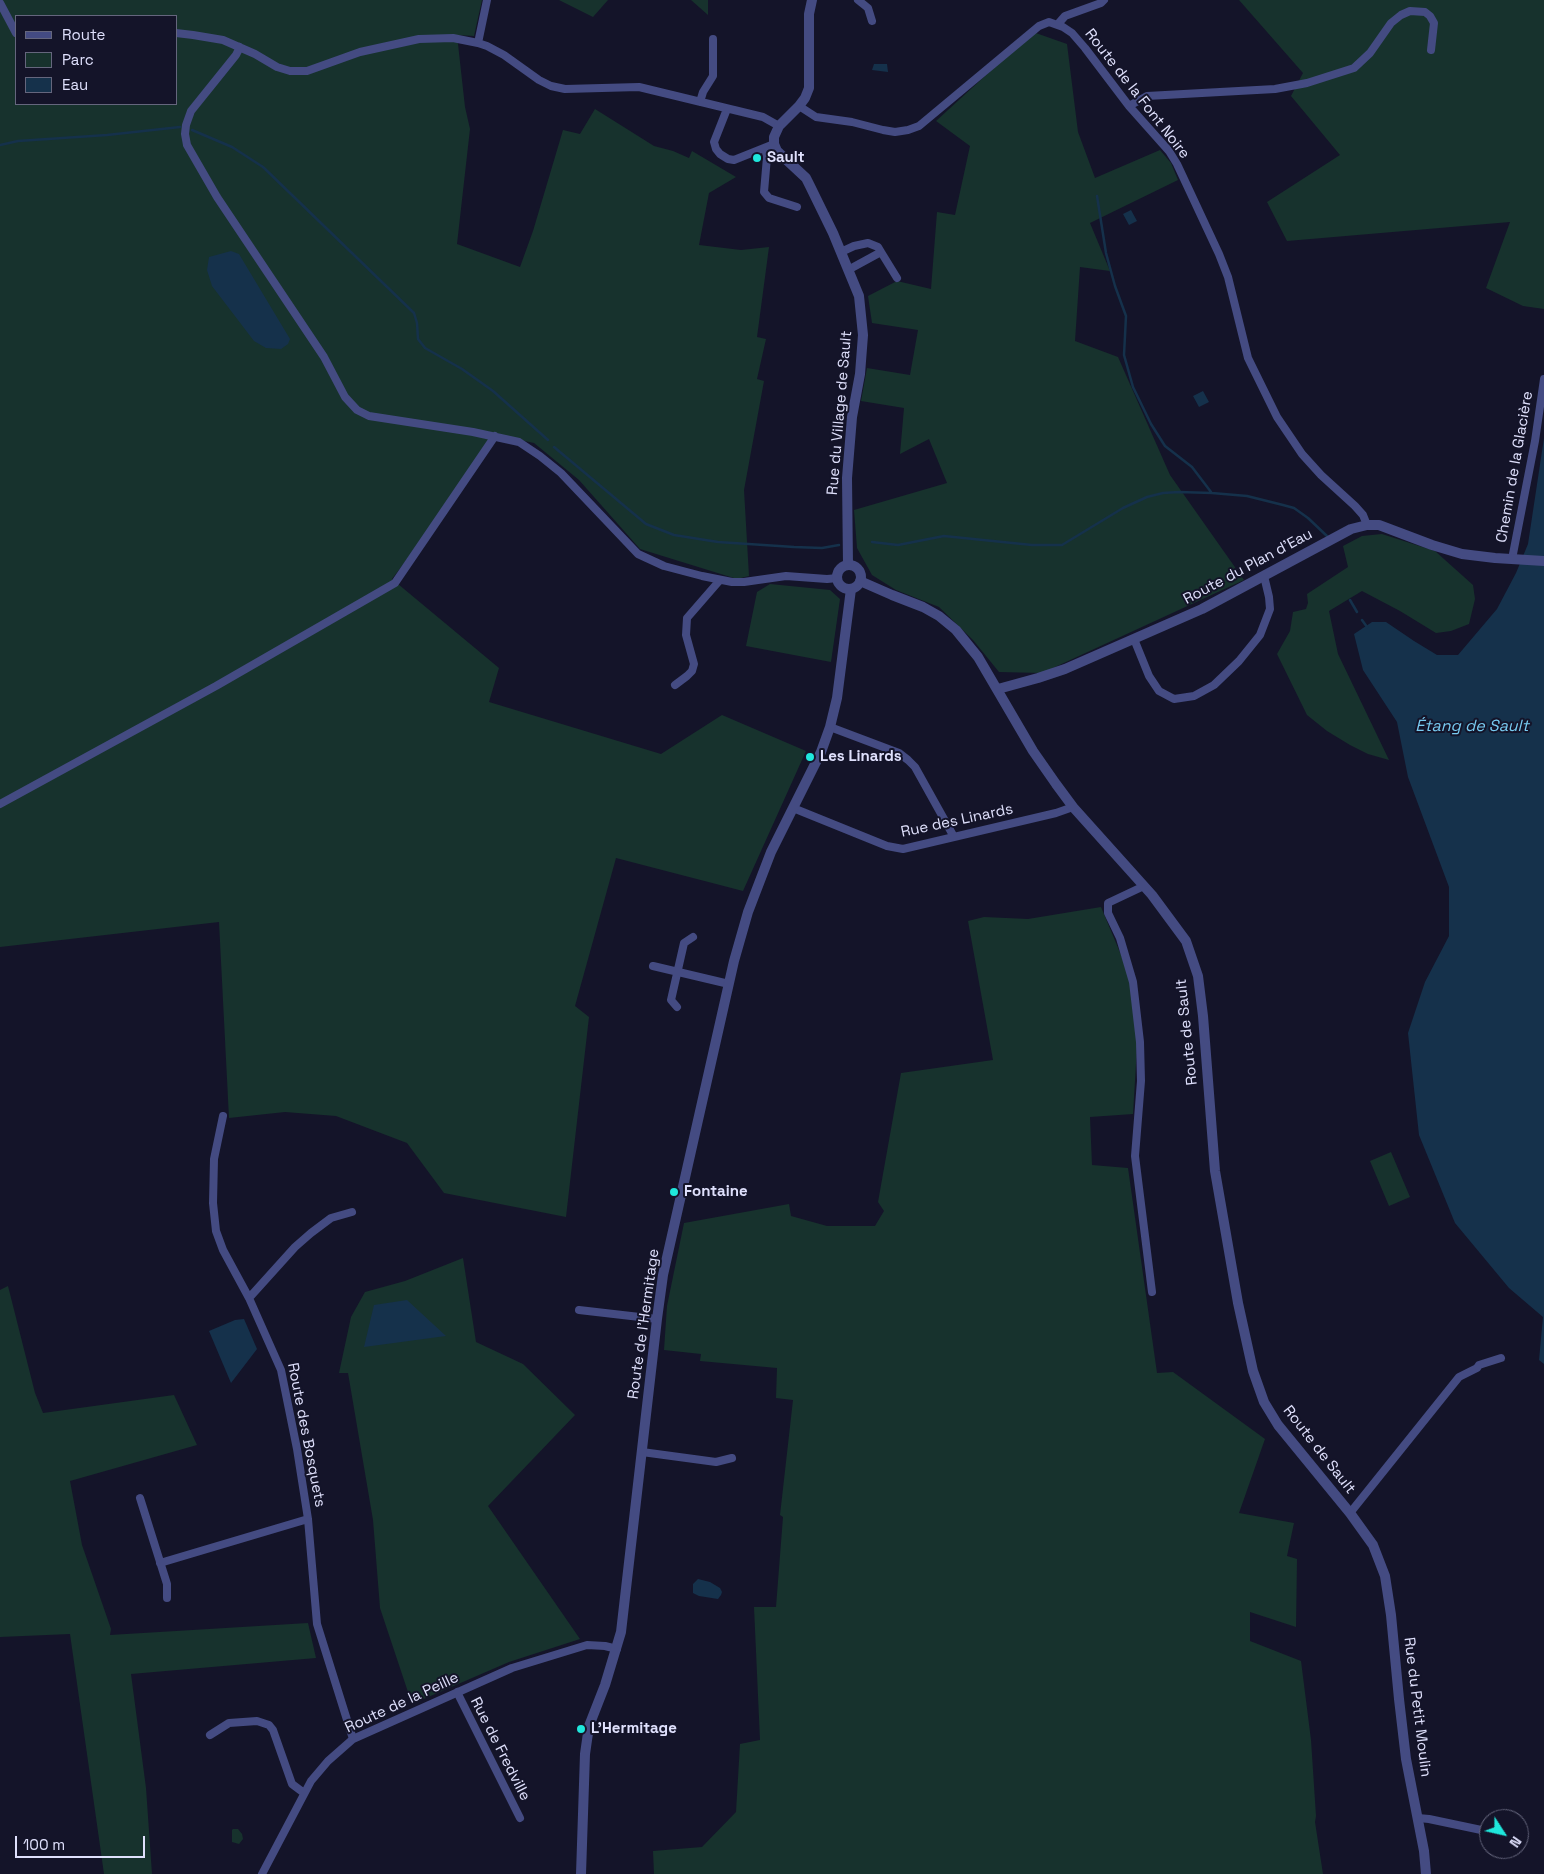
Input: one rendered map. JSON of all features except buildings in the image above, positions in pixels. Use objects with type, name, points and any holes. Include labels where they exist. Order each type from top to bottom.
[{"type":"street","points":[[478,42],[487,0]]},
{"type":"street","points":[[797,207],[769,198],[764,192],[769,146],[780,126],[806,98],[809,88],[809,14],[812,0]]},
{"type":"street","points":[[858,0],[868,8],[872,21]]},
{"type":"street","points":[[799,106],[816,117],[852,122],[895,132],[908,130],[919,126],[1039,26],[1049,22],[1058,24],[1065,16],[1101,3],[1104,0]]},
{"type":"street","points":[[0,3],[15,31]]},
{"type":"street","points":[[1129,106],[1147,96],[1275,89],[1307,83],[1354,68],[1370,53],[1391,23],[1410,11],[1425,12],[1434,23],[1431,50]]},
{"type":"street","name":"Route de la Font Noire","points":[[1058,24],[1072,33],[1129,106],[1169,151],[1177,164],[1228,276],[1248,358],[1277,417],[1302,454],[1321,475],[1355,506],[1367,525]]},
{"type":"street","points":[[178,34],[193,34],[223,40],[290,71],[307,71],[360,52],[419,39],[450,38],[478,42],[504,55],[551,86],[565,88],[639,87],[764,117],[780,126]]},
{"type":"street","points":[[700,102],[703,92],[713,76],[713,40]]},
{"type":"street","points":[[240,47],[236,55],[191,111],[185,134],[188,145],[217,197],[324,357],[345,397],[357,410],[369,416],[495,436],[527,446],[561,473],[638,554],[664,566],[720,580],[744,582],[786,576],[838,578]]},
{"type":"street","points":[[727,109],[714,142],[720,154],[734,160],[769,146]]},
{"type":"street","name":"Rue du Village de Sault","points":[[769,146],[806,178],[819,202],[858,296],[863,335],[860,374],[852,417],[847,478],[848,565]]},
{"type":"street","points":[[841,252],[854,246],[868,243],[878,247],[896,278]]},
{"type":"street","points":[[848,270],[881,252]]},
{"type":"street","name":"Chemin de la Glacière","points":[[1513,559],[1535,441],[1544,379]]},
{"type":"street","points":[[0,804],[216,686],[395,583],[495,436]]},
{"type":"street","points":[[1367,525],[1379,525],[1447,550],[1495,558],[1544,561]]},
{"type":"street","name":"Route du Plan d'Eau","points":[[998,689],[1056,672],[1202,609],[1352,529],[1367,525]]},
{"type":"street","points":[[848,565],[856,567],[860,581],[857,586],[851,588],[841,585],[838,578],[839,571],[848,565]]},
{"type":"street","points":[[1134,639],[1149,676],[1159,691],[1174,699],[1194,696],[1214,685],[1239,661],[1260,635],[1270,610],[1264,576]]},
{"type":"street","points":[[675,685],[688,676],[694,664],[686,635],[687,618],[720,580]]},
{"type":"street","name":"Route de Sault","points":[[860,581],[923,607],[939,616],[956,630],[978,657],[1033,751],[1072,807],[1144,886],[1175,924],[1186,941],[1198,976],[1203,1016],[1215,1171],[1234,1284],[1253,1371],[1264,1402],[1278,1426],[1350,1512],[1373,1545]]},
{"type":"street","name":"Route de l'Hermitage","points":[[581,1874],[585,1754],[589,1726],[617,1649],[626,1603],[656,1318],[663,1275],[729,984],[748,912],[771,852],[821,752],[830,726],[837,698],[851,588]]},
{"type":"street","points":[[830,726],[899,753],[908,760],[915,767],[954,837]]},
{"type":"street","name":"Rue des Linards","points":[[793,808],[894,848],[903,849],[1056,813],[1072,807]]},
{"type":"street","points":[[1144,886],[1108,903],[1108,913],[1120,938],[1133,982],[1140,1042],[1141,1081],[1135,1156],[1152,1292]]},
{"type":"street","points":[[676,1007],[671,1000],[684,943],[694,936]]},
{"type":"street","points":[[653,966],[729,984]]},
{"type":"street","name":"Route des Bosquets","points":[[223,1116],[214,1160],[213,1218],[223,1250],[248,1298],[281,1370],[297,1449],[308,1519],[317,1624],[353,1739]]},
{"type":"street","points":[[248,1298],[295,1247],[311,1233],[331,1218],[352,1212]]},
{"type":"street","points":[[579,1310],[656,1318]]},
{"type":"street","points":[[1350,1512],[1459,1376],[1477,1368],[1479,1365],[1502,1358]]},
{"type":"street","points":[[642,1452],[716,1462],[732,1458]]},
{"type":"street","points":[[140,1498],[166,1584],[167,1598]]},
{"type":"street","points":[[160,1563],[308,1519]]},
{"type":"street","name":"Rue du Petit Moulin","points":[[1373,1545],[1385,1576],[1391,1615],[1406,1759],[1418,1818],[1426,1874]]},
{"type":"street","name":"Route de la Peille","points":[[262,1874],[311,1781],[328,1760],[353,1739],[512,1668],[587,1644],[617,1649]]},
{"type":"street","name":"Rue de Fredville","points":[[457,1692],[520,1818]]},
{"type":"street","points":[[210,1735],[229,1723],[256,1721],[269,1725],[273,1730],[292,1784],[304,1793]]},
{"type":"street","points":[[1418,1818],[1479,1830]]},
{"type":"green space","points":[[0,0],[482,0],[474,36],[457,35],[465,107],[470,129],[457,244],[520,267],[533,231],[563,130],[580,134],[595,109],[654,146],[689,158],[692,151],[736,177],[709,193],[699,245],[741,250],[769,247],[757,337],[766,339],[757,379],[764,381],[744,490],[749,576],[737,579],[640,549],[579,480],[534,443],[500,436],[392,579],[499,668],[489,702],[661,754],[722,715],[806,751],[743,891],[616,858],[575,1006],[589,1017],[566,1217],[444,1193],[407,1143],[336,1116],[285,1112],[229,1118],[219,922],[0,947]]},
{"type":"green space","points":[[559,0],[608,0],[593,17]]},
{"type":"green space","points":[[691,0],[708,0],[708,15]]},
{"type":"green space","points":[[1239,0],[1544,0],[1544,309],[1523,306],[1486,288],[1510,222],[1287,241],[1267,202],[1340,155],[1291,96],[1303,73]]},
{"type":"green space","points":[[1033,32],[1067,44],[1078,132],[1095,178],[1160,150],[1171,163],[1178,180],[1090,223],[1110,271],[1080,267],[1075,341],[1118,357],[1170,475],[1244,580],[1042,673],[999,672],[973,640],[939,607],[896,590],[872,575],[857,548],[854,510],[947,483],[929,439],[900,454],[904,408],[861,401],[867,368],[910,375],[918,330],[872,323],[868,296],[897,281],[931,289],[937,212],[955,215],[970,146],[936,121]]},
{"type":"green space","points":[[1382,534],[1435,551],[1473,585],[1475,599],[1469,624],[1451,631],[1436,633],[1362,591],[1329,611],[1338,654],[1389,760],[1368,754],[1350,745],[1327,731],[1307,715],[1277,654],[1290,631],[1293,612],[1306,609],[1308,603],[1307,594],[1348,567],[1343,546],[1362,536]]},
{"type":"green space","points":[[770,584],[830,590],[840,599],[831,662],[746,646],[757,592]]},
{"type":"green space","points":[[1101,907],[1134,986],[1137,1047],[1133,1114],[1090,1117],[1092,1165],[1128,1168],[1157,1373],[1173,1372],[1265,1439],[1239,1513],[1294,1523],[1287,1556],[1297,1559],[1296,1627],[1250,1612],[1250,1641],[1301,1661],[1311,1740],[1315,1822],[1323,1874],[654,1874],[653,1851],[702,1847],[736,1812],[740,1744],[760,1740],[754,1607],[776,1607],[783,1517],[780,1515],[793,1400],[776,1398],[777,1368],[700,1361],[701,1354],[664,1350],[667,1306],[684,1223],[789,1204],[791,1216],[827,1226],[875,1226],[884,1211],[878,1202],[901,1073],[993,1060],[968,921],[984,917],[1028,919]]},
{"type":"green space","points":[[1391,1152],[1410,1197],[1389,1206],[1370,1161]]},
{"type":"green space","points":[[463,1258],[476,1342],[523,1364],[575,1415],[488,1506],[580,1639],[509,1662],[412,1704],[380,1608],[373,1520],[348,1373],[339,1373],[351,1317],[365,1292],[405,1281]]},
{"type":"green space","points":[[8,1286],[35,1393],[43,1413],[174,1395],[197,1445],[70,1481],[82,1545],[111,1629],[110,1635],[308,1623],[316,1658],[131,1674],[146,1788],[152,1874],[104,1874],[70,1634],[0,1637],[0,1290]]},
{"type":"green space","points":[[233,1829],[238,1829],[242,1834],[243,1839],[239,1844],[232,1842]]},
{"type":"water","points":[[874,64],[887,64],[888,72],[872,70]]},
{"type":"water","points":[[1131,210],[1137,221],[1129,225],[1123,214]]},
{"type":"water","points":[[231,251],[239,254],[290,339],[288,344],[281,349],[266,348],[254,341],[212,286],[207,270],[209,257]]},
{"type":"water","points":[[1203,391],[1209,402],[1199,407],[1193,396]]},
{"type":"water","name":"Étang de Sault","points":[[1544,438],[1544,1364],[1539,1360],[1543,1317],[1509,1288],[1455,1223],[1419,1135],[1408,1033],[1425,982],[1449,936],[1449,887],[1408,777],[1397,722],[1363,670],[1354,634],[1372,622],[1386,622],[1437,655],[1458,655],[1497,609],[1516,573],[1528,544]]},
{"type":"water","points":[[407,1300],[446,1336],[364,1347],[374,1305]]},
{"type":"water","points":[[244,1319],[257,1349],[231,1383],[209,1331],[235,1320]]},
{"type":"water","points":[[698,1579],[710,1582],[720,1588],[722,1592],[718,1599],[699,1596],[693,1593],[693,1584]]},
{"type":"waterway","points":[[0,145],[18,141],[107,135],[180,127]]},
{"type":"waterway","points":[[192,130],[232,147],[263,167],[414,313],[418,339],[425,348],[462,369],[493,391],[548,440]]},
{"type":"waterway","points":[[1097,196],[1106,253],[1126,316],[1124,355],[1133,387],[1151,424],[1165,446],[1192,467],[1211,492]]},
{"type":"waterway","points":[[554,447],[646,524],[674,535],[718,542],[794,547],[822,548],[839,545]]},
{"type":"waterway","points":[[872,542],[898,545],[944,536],[1032,545],[1062,545],[1123,508],[1147,497],[1179,492],[1247,496],[1294,508],[1328,537]]},
{"type":"waterway","points":[[1350,600],[1357,612]]},
{"type":"waterway","points":[[1362,620],[1367,627]]},
{"type":"place","name":"Sault","points":[[757,158]]},
{"type":"place","name":"Les Linards","points":[[810,757]]},
{"type":"place","name":"Fontaine","points":[[674,1192]]},
{"type":"place","name":"L'Hermitage","points":[[581,1729]]}]
